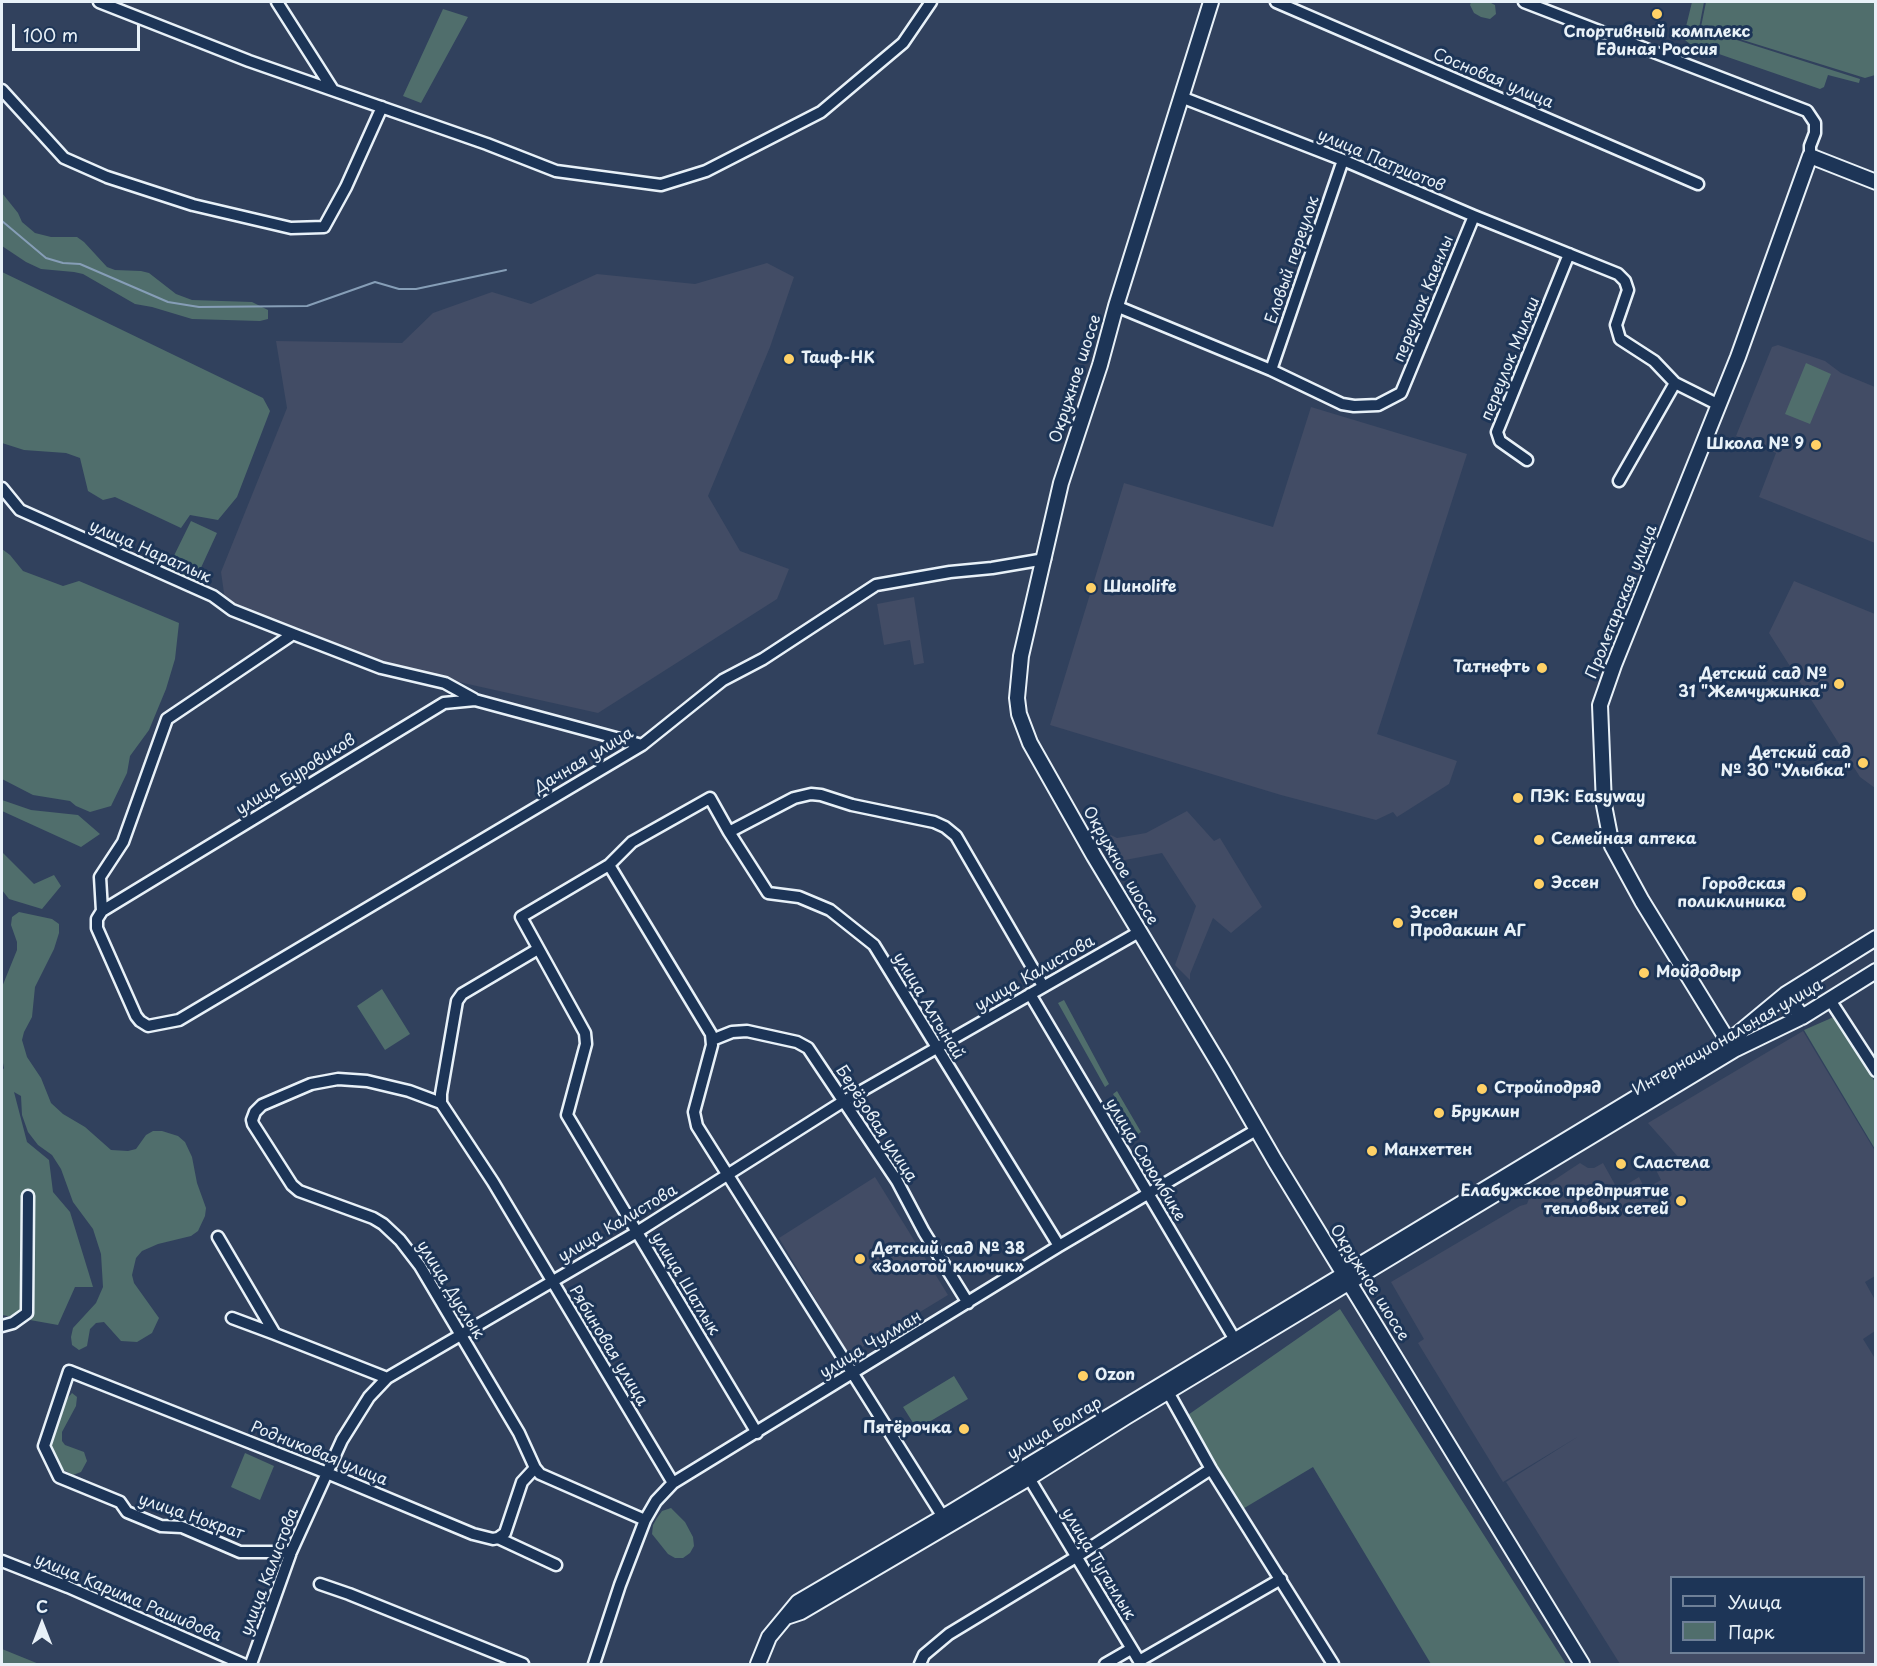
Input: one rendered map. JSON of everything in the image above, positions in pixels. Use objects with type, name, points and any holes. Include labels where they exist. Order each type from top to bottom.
[{"type":"street","points":[[99,2],[249,62],[487,144],[556,171],[661,185],[706,171],[821,112],[903,43],[931,2]]},
{"type":"street","points":[[277,2],[333,90]]},
{"type":"street","name":"Окружное шоссе","points":[[1211,2],[1116,306],[1100,365],[1061,483],[1021,657],[1017,698],[1019,714],[1030,743],[1043,767],[1256,1130],[1582,1665]]},
{"type":"street","name":"Сосновая улица","points":[[1276,2],[1698,184]]},
{"type":"street","points":[[1524,2],[1807,111],[1815,123],[1810,156],[1875,178]]},
{"type":"street","points":[[2,90],[64,158],[107,177],[193,205],[291,228],[324,227],[346,188],[382,107]]},
{"type":"street","name":"улица Патриотов","points":[[1181,97],[1342,160],[1622,277],[1628,290],[1616,325],[1617,334],[1624,343],[1654,361],[1675,383]]},
{"type":"street","name":"Пролетарская улица","points":[[1731,1046],[1641,901],[1612,846],[1605,814],[1600,705],[1738,357],[1810,156]]},
{"type":"street","name":"Еловый переулок","points":[[1271,370],[1342,160]]},
{"type":"street","name":"переулок Каенлы","points":[[1271,370],[1342,404],[1378,405],[1401,393],[1474,216]]},
{"type":"street","name":"переулок Миляш","points":[[1527,460],[1500,441],[1497,432],[1569,255]]},
{"type":"street","points":[[1116,306],[1271,370]]},
{"type":"street","points":[[1619,481],[1675,383],[1719,405]]},
{"type":"street","name":"улица Наратлык","points":[[2,488],[20,510],[213,596],[232,610],[381,668],[445,683],[475,700]]},
{"type":"street","name":"Дачная улица","points":[[102,911],[97,919],[98,928],[136,1016],[148,1026],[179,1020],[642,745],[723,680],[763,659],[876,585],[1045,559]]},
{"type":"street","points":[[102,911],[100,877],[123,842],[167,718],[293,634]]},
{"type":"street","name":"улица Буровиков","points":[[102,911],[437,706],[453,700],[475,700],[642,745]]},
{"type":"street","points":[[729,832],[794,798],[811,794],[945,826],[956,836],[1043,986]]},
{"type":"street","name":"улица Алтынай","points":[[609,865],[632,842],[710,798],[768,893],[799,897],[830,910],[874,945],[1059,1246]]},
{"type":"street","points":[[609,865],[711,1034],[712,1046],[694,1112],[697,1125],[943,1517]]},
{"type":"street","name":"улица Шатлык","points":[[609,865],[521,917],[580,1021],[586,1038],[567,1115],[757,1433]]},
{"type":"street","name":"улица Калистова","points":[[251,1665],[291,1552],[327,1473],[354,1418],[387,1378],[637,1232],[844,1101],[1139,932]]},
{"type":"street","name":"Интернациональная улица","points":[[1731,1046],[1786,994],[1875,938]]},
{"type":"street","points":[[441,1103],[457,1001],[462,994],[538,949]]},
{"type":"street","name":"Интернациональная улица","points":[[1347,1277],[1731,1046],[1802,1017],[1875,971]]},
{"type":"street","name":"улица Сююмбике","points":[[1030,994],[1235,1340]]},
{"type":"street","points":[[1786,994],[1802,1017]]},
{"type":"street","points":[[1830,1000],[1875,1071]]},
{"type":"street","name":"Берёзовая улица","points":[[712,1040],[732,1032],[747,1031],[802,1044],[810,1051],[897,1181],[924,1232],[968,1303]]},
{"type":"street","name":"улица Дуслык","points":[[441,1103],[409,1091],[367,1081],[338,1079],[311,1084],[262,1105],[255,1112],[252,1120],[291,1185],[299,1191],[372,1218],[383,1224],[400,1240],[420,1266],[462,1336],[519,1433],[535,1468]]},
{"type":"street","name":"Рябиновая улица","points":[[441,1103],[493,1182],[673,1483]]},
{"type":"street","name":"улица Чулман","points":[[594,1665],[620,1585],[645,1520],[656,1501],[673,1483],[1059,1246],[1256,1130]]},
{"type":"street","points":[[2,1326],[13,1323],[27,1313],[28,1196]]},
{"type":"street","points":[[218,1238],[275,1334]]},
{"type":"street","name":"улица Болгар","points":[[758,1665],[770,1637],[798,1602],[1235,1340],[1347,1277]]},
{"type":"street","name":"улица Болгар","points":[[786,1617],[801,1612],[1029,1478],[1347,1277]]},
{"type":"street","points":[[232,1318],[387,1378]]},
{"type":"street","name":"Родниковая улица","points":[[69,1371],[327,1473],[473,1534],[498,1538],[556,1565]]},
{"type":"street","name":"улица Нократ","points":[[69,1371],[44,1446],[59,1477],[120,1502],[127,1512],[161,1526],[182,1527],[240,1552],[291,1552]]},
{"type":"street","points":[[1168,1392],[1212,1469],[1333,1665]]},
{"type":"street","points":[[498,1538],[505,1533],[522,1482],[535,1468],[544,1477],[645,1520]]},
{"type":"street","points":[[920,1665],[924,1655],[949,1635],[1076,1557],[1212,1469]]},
{"type":"street","name":"улица Туганлык","points":[[1029,1478],[1140,1663]]},
{"type":"street","name":"улица Карима Рашидова","points":[[2,1561],[68,1587],[243,1665]]},
{"type":"street","points":[[1140,1663],[1281,1579]]},
{"type":"street","points":[[320,1584],[524,1665]]},
{"type":"street","points":[[1105,1665],[1131,1649]]},
{"type":"shaded area","points":[[767,263],[794,277],[770,347],[708,496],[740,551],[789,569],[777,599],[598,713],[378,664],[225,600],[221,572],[287,408],[276,341],[402,343],[433,313],[492,292],[531,304],[597,274],[695,284]]},
{"type":"shaded area","name":"Школа № 9","points":[[1778,345],[1825,361],[1841,373],[1875,387],[1875,543],[1759,497],[1776,453],[1736,436],[1772,347]]},
{"type":"shaded area","points":[[1311,407],[1467,454],[1377,734],[1457,761],[1449,784],[1397,817],[1393,812],[1376,820],[1281,795],[1050,725],[1124,483],[1273,527]]},
{"type":"shaded area","name":"Детский сад № 31 \"Жемчужинка\"","points":[[1794,581],[1875,614],[1875,788],[1860,777],[1769,633]]},
{"type":"shaded area","points":[[914,597],[924,663],[914,665],[910,640],[884,645],[877,604]]},
{"type":"shaded area","points":[[1187,811],[1214,841],[1220,838],[1262,907],[1231,933],[1213,918],[1190,974],[1190,980],[1175,965],[1196,906],[1162,853],[1125,860],[1118,868],[1094,827],[1117,838],[1146,833]]},
{"type":"shaded area","points":[[1803,1031],[1875,1151],[1875,1276],[1865,1282],[1875,1300],[1875,1331],[1863,1339],[1876,1360],[1875,1664],[1620,1664],[1506,1482],[1579,1436],[1503,1482],[1418,1343],[1424,1339],[1391,1282],[1527,1204],[1530,1196],[1580,1163],[1588,1168],[1594,1168],[1603,1163],[1618,1190],[1639,1177],[1645,1189],[1661,1180],[1656,1170],[1671,1161],[1674,1165],[1681,1160],[1648,1123]]},
{"type":"shaded area","name":"Детский сад № 38 «Золотой ключик»","points":[[875,1177],[948,1295],[849,1355],[779,1238]]},
{"type":"green space","points":[[1471,2],[1489,2],[1495,5],[1496,14],[1490,19],[1481,17],[1474,13]]},
{"type":"green space","points":[[1692,2],[1704,2],[1699,28],[1860,79],[1859,83],[1828,75],[1824,87],[1820,89],[1690,44],[1685,40],[1684,35]]},
{"type":"green space","points":[[1706,2],[1875,2],[1875,75],[1865,78],[1701,27]]},
{"type":"green space","points":[[443,9],[468,17],[421,103],[403,96]]},
{"type":"green space","points":[[2,193],[18,213],[22,222],[35,233],[51,237],[77,237],[107,267],[115,270],[149,273],[176,294],[192,300],[252,302],[268,310],[268,319],[260,321],[192,319],[135,304],[83,274],[41,269],[26,262],[2,246]]},
{"type":"green space","points":[[2,272],[263,398],[270,411],[237,497],[218,520],[190,515],[181,528],[115,497],[103,500],[88,491],[80,458],[66,453],[24,450],[2,443]]},
{"type":"green space","points":[[1806,363],[1831,374],[1810,424],[1785,414]]},
{"type":"green space","points":[[191,521],[217,533],[193,585],[166,572]]},
{"type":"green space","points":[[2,549],[23,571],[63,586],[79,581],[179,623],[175,659],[166,689],[149,730],[130,756],[127,773],[111,806],[90,812],[70,801],[33,795],[2,779]]},
{"type":"green space","points":[[2,800],[31,810],[78,815],[100,834],[81,847],[2,811]]},
{"type":"green space","points":[[2,852],[34,884],[54,875],[61,886],[42,909],[9,899],[2,890]]},
{"type":"green space","points":[[19,912],[52,919],[59,924],[54,949],[35,987],[32,1017],[22,1040],[27,1057],[41,1078],[51,1103],[63,1114],[85,1127],[111,1150],[136,1149],[146,1135],[153,1131],[178,1136],[185,1142],[192,1157],[197,1183],[206,1208],[198,1231],[191,1236],[158,1244],[142,1251],[136,1258],[132,1275],[134,1283],[159,1318],[152,1333],[137,1342],[121,1341],[104,1322],[96,1323],[90,1329],[87,1346],[79,1350],[72,1345],[73,1328],[96,1303],[103,1287],[101,1254],[93,1229],[73,1202],[61,1169],[52,1155],[38,1145],[28,1132],[22,1115],[21,1096],[14,1092],[27,1142],[49,1160],[53,1192],[70,1212],[93,1287],[75,1287],[58,1325],[2,1315],[2,1071],[4,1068],[2,987],[17,950],[17,942],[11,925],[12,917]]},
{"type":"green space","points":[[382,989],[410,1034],[385,1050],[357,1006]]},
{"type":"green space","points":[[1064,1000],[1109,1084],[1105,1087],[1058,1003]]},
{"type":"green space","points":[[1836,1016],[1875,1082],[1875,1149],[1804,1030]]},
{"type":"green space","points":[[1117,1091],[1141,1132],[1138,1134],[1113,1094]]},
{"type":"green space","points":[[1340,1309],[1566,1664],[1431,1664],[1313,1467],[1241,1510],[1185,1417]]},
{"type":"green space","points":[[954,1376],[968,1399],[917,1429],[903,1407]]},
{"type":"green space","points":[[72,1393],[77,1397],[76,1406],[62,1432],[62,1441],[65,1445],[84,1452],[87,1461],[81,1472],[73,1475],[62,1469],[49,1442],[61,1406]]},
{"type":"green space","points":[[245,1453],[274,1466],[260,1500],[231,1487]]},
{"type":"green space","points":[[671,1508],[685,1522],[693,1537],[694,1546],[683,1558],[675,1558],[668,1554],[652,1534],[653,1525],[662,1511]]},
{"type":"green space","points":[[2,1649],[39,1664],[2,1664]]},
{"type":"waterway","points":[[2,221],[46,258],[63,263],[80,264],[168,302],[199,307],[307,306],[375,282],[399,289],[416,289],[506,270]]},
{"type":"place","name":"Спортивный комплекс Единая Россия","points":[[1657,14]]},
{"type":"place","name":"Таиф-НК","points":[[789,359]]},
{"type":"place","name":"Школа № 9","points":[[1816,445]]},
{"type":"place","name":"Шиноlife","points":[[1091,588]]},
{"type":"place","name":"Татнефть","points":[[1542,668]]},
{"type":"place","name":"Детский сад № 31 \"Жемчужинка\"","points":[[1839,684]]},
{"type":"place","name":"Детский сад № 30 \"Улыбка\"","points":[[1863,763]]},
{"type":"place","name":"ПЭК: Easyway","points":[[1518,798]]},
{"type":"place","name":"Семейная аптека","points":[[1539,840]]},
{"type":"place","name":"Эссен","points":[[1539,884]]},
{"type":"place","name":"Городская поликлиника","points":[[1799,894]]},
{"type":"place","name":"Эссен Продакшн АГ","points":[[1398,923]]},
{"type":"place","name":"Мойдодыр","points":[[1644,973]]},
{"type":"place","name":"Стройподряд","points":[[1482,1089]]},
{"type":"place","name":"Бруклин","points":[[1439,1113]]},
{"type":"place","name":"Манхеттен","points":[[1372,1151]]},
{"type":"place","name":"Сластела","points":[[1621,1164]]},
{"type":"place","name":"Елабужское предприятие тепловых сетей","points":[[1681,1201]]},
{"type":"place","name":"Детский сад № 38 «Золотой ключик»","points":[[860,1259]]},
{"type":"place","name":"Ozon","points":[[1083,1376]]},
{"type":"place","name":"Пятёрочка","points":[[964,1429]]}]
